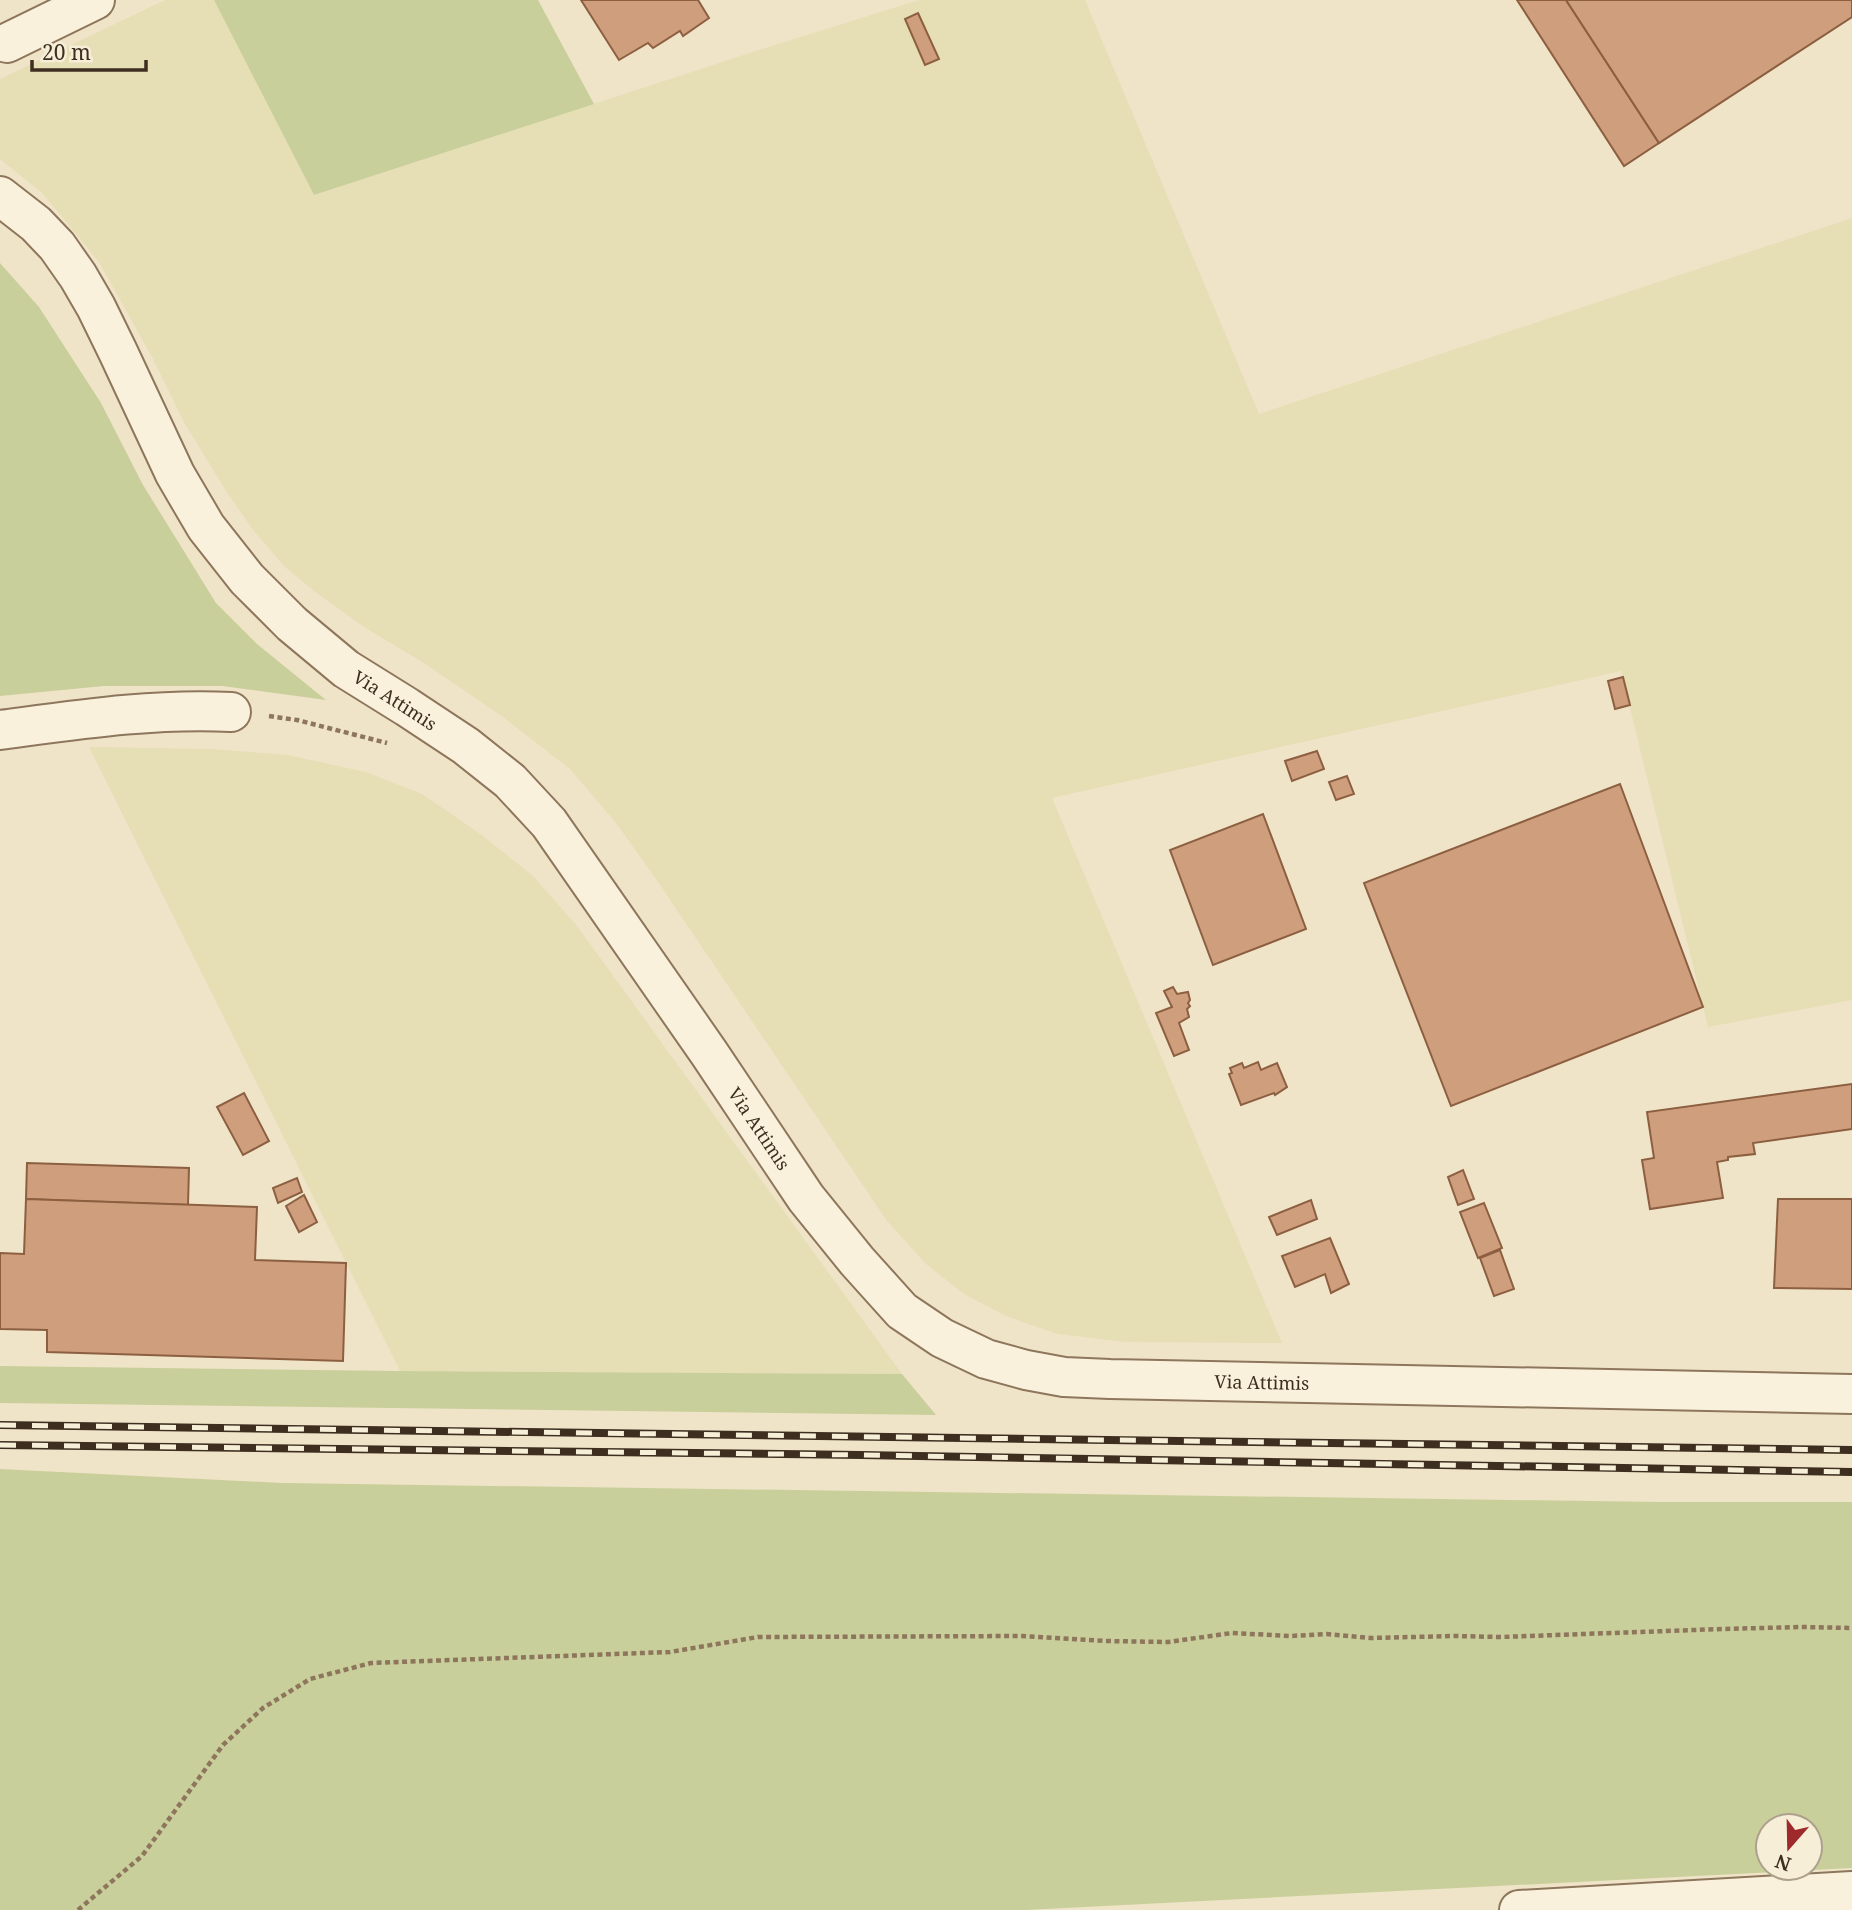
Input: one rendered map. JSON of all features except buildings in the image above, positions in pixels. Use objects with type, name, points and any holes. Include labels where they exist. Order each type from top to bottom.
[{"type":"street","points":[[2,45],[95,0]]},
{"type":"street","name":"Via Attimis","points":[[6,203],[36,224],[57,246],[78,276],[96,307],[175,474],[206,527],[247,579],[292,624],[346,669],[466,746],[510,781],[549,823],[806,1198],[902,1311],[942,1338],[986,1359],[1064,1377],[1852,1394]]},
{"type":"street","points":[[0,730],[152,712],[231,712]]},
{"type":"street","points":[[1519,1910],[1852,1891]]},
{"type":"path","points":[[231,712],[297,720],[345,731]]},
{"type":"path","points":[[78,1910],[142,1856],[223,1745],[263,1708],[310,1679],[371,1663],[670,1652],[758,1637],[1022,1636],[1168,1642],[1232,1633],[1290,1636],[1327,1634],[1370,1638],[1501,1637],[1721,1629],[1852,1628]]},
{"type":"shaded area","points":[[165,0],[214,0],[314,195],[919,0],[1085,0],[1259,414],[1852,218],[1852,1000],[1708,1027],[1621,671],[1052,798],[1282,1343],[1126,1342],[1057,1334],[1006,1316],[964,1294],[926,1264],[887,1221],[656,879],[616,823],[570,769],[503,717],[424,663],[364,627],[314,591],[285,567],[254,531],[185,424],[153,359],[99,262],[43,194],[0,159],[0,79]]},
{"type":"shaded area","points":[[89,747],[212,749],[288,755],[366,772],[422,794],[479,833],[532,875],[577,926],[902,1374],[400,1371]]},
{"type":"green space","points":[[214,0],[538,0],[594,104],[314,195]]},
{"type":"green space","points":[[0,263],[39,307],[101,403],[143,485],[216,603],[257,644],[326,700],[222,686],[104,686],[0,696]]},
{"type":"green space","points":[[0,1366],[902,1374],[936,1415],[0,1403]]},
{"type":"green space","points":[[0,1469],[283,1483],[1661,1502],[1852,1502],[1852,1868],[1824,1869],[1824,1812],[1754,1812],[1754,1873],[1026,1910],[0,1910]]},
{"type":"railway","points":[[0,1425],[1852,1450]]},
{"type":"railway","points":[[0,1445],[861,1455],[1852,1472]]}]
